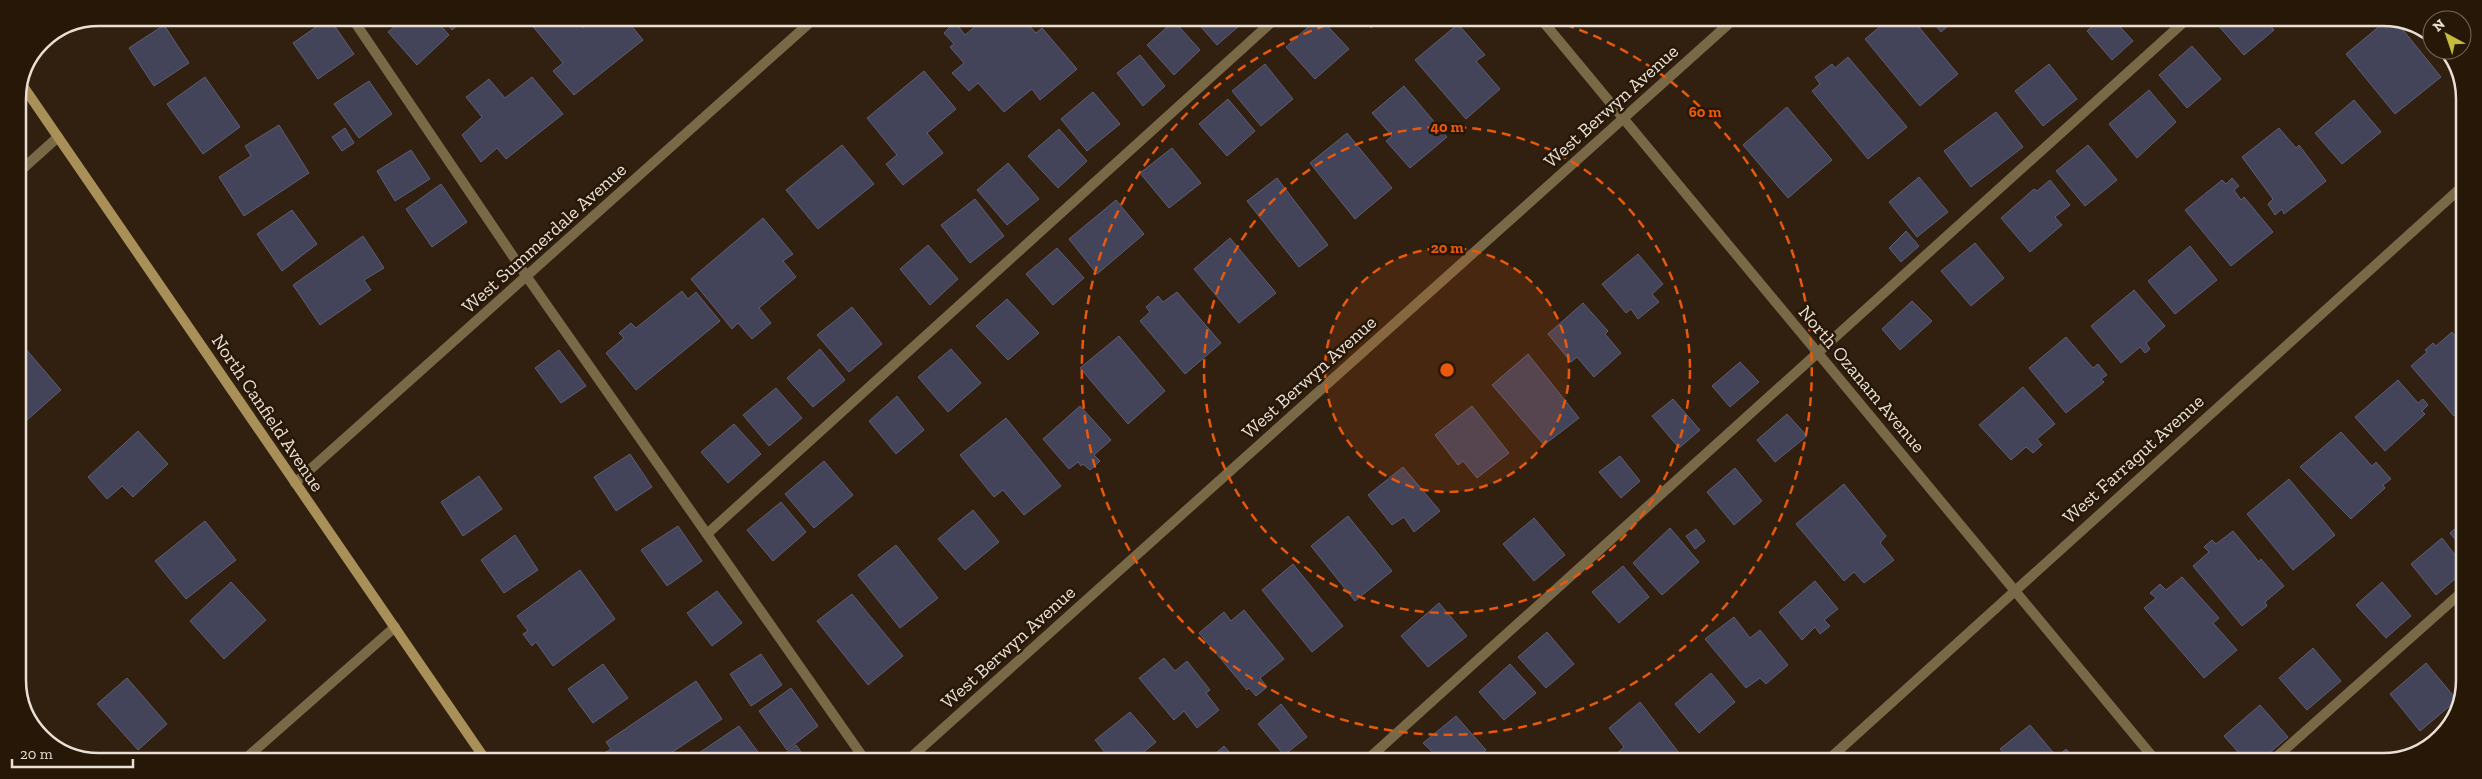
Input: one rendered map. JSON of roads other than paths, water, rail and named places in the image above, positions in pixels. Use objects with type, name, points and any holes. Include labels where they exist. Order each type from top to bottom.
[{"type":"street","points":[[360,26],[527,277],[860,753]]},
{"type":"street","name":"West Summerdale Avenue","points":[[296,483],[806,26]]},
{"type":"street","points":[[707,534],[1267,26]]},
{"type":"street","name":"North Ozanam Avenue","points":[[1547,26],[2149,753]]},
{"type":"street","name":"West Berwyn Avenue","points":[[916,753],[1726,26]]},
{"type":"street","points":[[1375,753],[2179,26]]},
{"type":"street","name":"North Canfield Avenue","points":[[27,92],[481,753]]},
{"type":"street","points":[[26,166],[58,137]]},
{"type":"street","name":"West Farragut Avenue","points":[[1836,753],[2456,192]]},
{"type":"street","points":[[2281,753],[2456,597]]},
{"type":"street","points":[[252,753],[395,627]]}]
